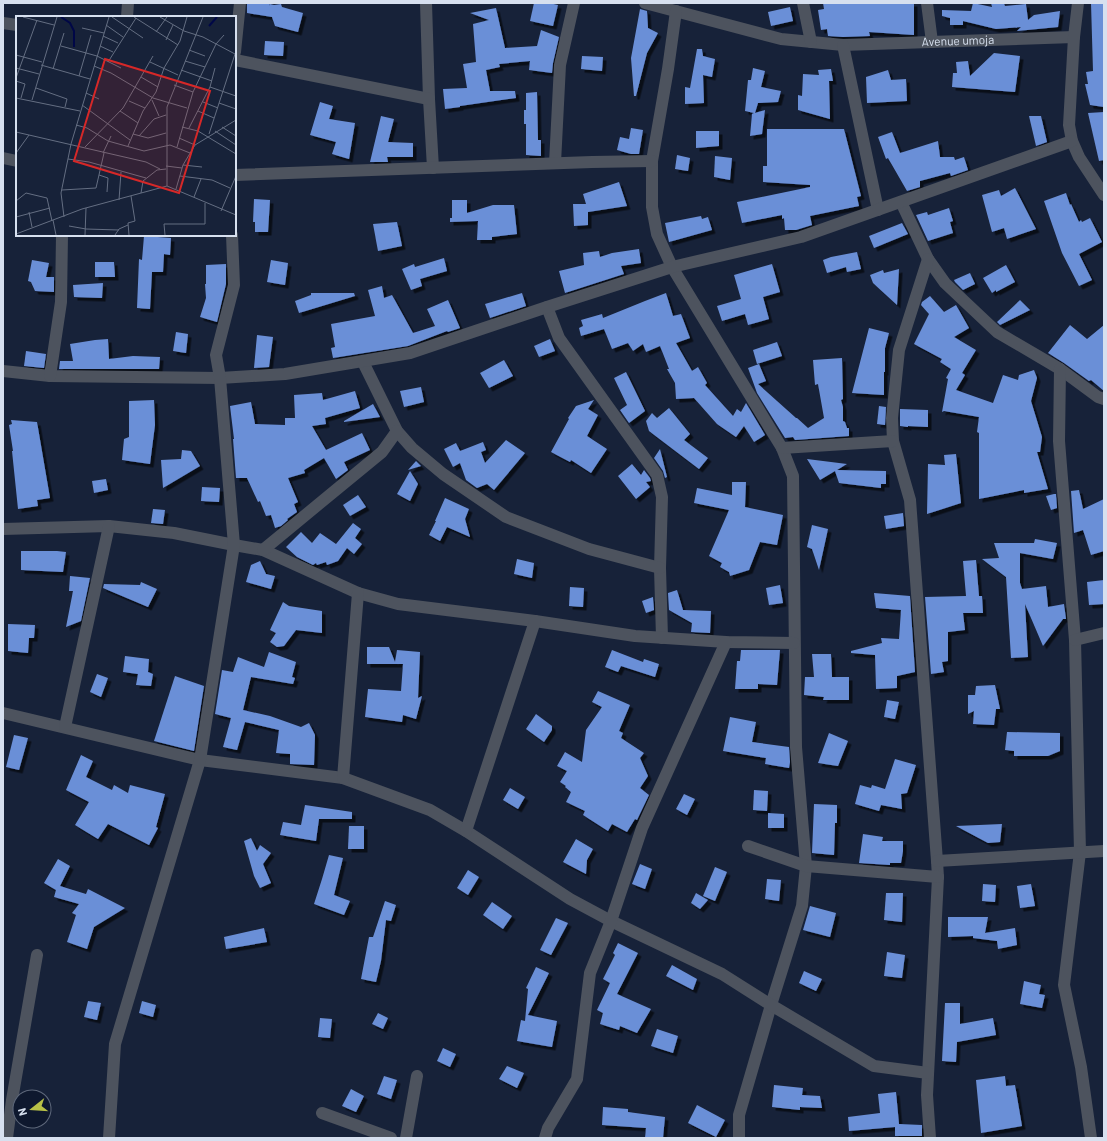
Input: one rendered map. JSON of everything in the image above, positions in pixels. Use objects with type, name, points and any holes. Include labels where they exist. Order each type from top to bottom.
[{"type":"street","points":[[127,16],[128,3]]},
{"type":"street","points":[[236,42],[240,3]]},
{"type":"street","points":[[426,3],[433,168]]},
{"type":"street","points":[[554,163],[560,65],[574,3]]},
{"type":"street","name":"Avenue umoja","points":[[645,3],[781,39],[843,45],[1074,37]]},
{"type":"street","points":[[803,3],[811,42]]},
{"type":"street","points":[[926,3],[932,42]]},
{"type":"street","points":[[1078,3],[1074,37],[1069,125],[1072,142],[1079,158],[1104,195]]},
{"type":"street","points":[[676,12],[652,161],[652,208],[657,234],[672,267],[782,448],[793,476],[796,747],[806,866],[802,906],[739,1115],[739,1138]]},
{"type":"street","points":[[3,23],[16,25]]},
{"type":"street","points":[[843,45],[878,210]]},
{"type":"street","points":[[236,60],[429,99]]},
{"type":"street","points":[[3,371],[50,376],[220,378],[285,374],[410,353],[672,267],[801,237],[1072,142]]},
{"type":"street","points":[[3,158],[16,160]]},
{"type":"street","points":[[236,175],[554,163],[652,161]]},
{"type":"street","points":[[901,202],[928,259],[945,283],[997,332],[1060,369],[1098,397],[1104,399]]},
{"type":"street","points":[[50,376],[61,302],[62,236]]},
{"type":"street","points":[[108,1138],[115,1044],[200,760],[234,545],[220,378],[216,355],[234,285],[232,236]]},
{"type":"street","points":[[928,259],[899,350],[892,418],[893,442],[910,500],[938,876],[927,1095],[930,1138]]},
{"type":"street","points":[[547,307],[560,338],[657,475],[662,497],[660,568],[662,638]]},
{"type":"street","points":[[363,362],[398,431],[412,448],[443,474],[506,517],[589,549],[660,568]]},
{"type":"street","points":[[1060,369],[1059,441],[1076,640],[1080,852],[1064,985],[1081,1067],[1091,1138]]},
{"type":"street","points":[[263,550],[382,452],[398,431]]},
{"type":"street","points":[[782,448],[893,442]]},
{"type":"street","points":[[3,529],[110,526],[174,533],[263,550],[358,593],[398,604],[535,621],[635,636],[726,642],[794,643]]},
{"type":"street","points":[[65,727],[110,526]]},
{"type":"street","points":[[343,778],[358,593]]},
{"type":"street","points":[[466,831],[535,621]]},
{"type":"street","points":[[1076,640],[1104,633]]},
{"type":"street","points":[[545,1138],[548,1128],[577,1079],[590,973],[611,921],[642,828],[726,642]]},
{"type":"street","points":[[3,712],[200,760],[343,778],[430,810],[466,831],[570,899],[611,921],[722,974],[874,1066],[928,1073]]},
{"type":"street","points":[[748,846],[806,866],[938,876]]},
{"type":"street","points":[[937,861],[1104,851]]},
{"type":"street","points":[[7,1138],[8,1099],[36,955]]},
{"type":"street","points":[[406,1138],[417,1076]]},
{"type":"street","points":[[322,1113],[391,1138]]},
{"type":"building","points":[[247,3],[270,3],[269,6],[270,4],[281,4],[282,7],[303,13],[298,32],[275,26],[272,17],[247,13]]},
{"type":"building","points":[[534,3],[549,3],[558,5],[553,26],[530,21]]},
{"type":"building","points":[[823,3],[914,3],[914,35],[869,32],[870,36],[828,36],[827,29],[821,30],[818,10],[824,9]]},
{"type":"building","points":[[973,3],[992,7],[991,3],[1004,3],[1005,6],[1026,4],[1028,20],[1034,15],[1060,11],[1058,27],[1017,31],[1021,27],[996,29],[963,21],[963,25],[950,25],[950,18],[942,16],[942,10],[971,11]]},
{"type":"building","points":[[1091,3],[1104,3],[1104,107],[1090,105],[1085,84],[1088,84],[1086,72],[1093,71]]},
{"type":"building","points":[[790,7],[793,21],[771,26],[768,12]]},
{"type":"building","points":[[496,8],[505,48],[537,46],[541,30],[559,37],[552,73],[529,70],[530,61],[499,64],[500,67],[486,70],[490,91],[515,91],[516,98],[445,109],[443,89],[467,88],[463,64],[476,62],[473,24],[489,20],[470,13]]},
{"type":"building","points":[[640,9],[647,11],[648,28],[658,33],[647,53],[636,96],[634,96],[631,58]]},
{"type":"building","points":[[265,41],[284,42],[283,56],[264,55]]},
{"type":"building","points":[[697,49],[702,49],[703,56],[715,59],[712,77],[703,75],[704,103],[685,104],[685,87],[690,88]]},
{"type":"building","points":[[994,53],[1020,56],[1015,92],[952,87],[953,73],[957,73],[956,62],[968,61],[970,76]]},
{"type":"building","points":[[582,56],[603,57],[602,71],[581,69]]},
{"type":"building","points":[[753,68],[765,71],[761,87],[781,91],[778,102],[758,103],[755,113],[765,110],[762,134],[750,136],[752,114],[754,113],[745,111],[748,80],[751,80]]},
{"type":"building","points":[[831,69],[833,81],[829,81],[830,119],[798,110],[798,95],[802,96],[803,74],[819,75],[818,70]]},
{"type":"building","points":[[888,70],[891,80],[906,79],[907,101],[867,103],[866,77]]},
{"type":"building","points":[[537,92],[538,140],[541,140],[541,156],[526,155],[526,124],[524,124],[526,93]]},
{"type":"building","points":[[320,102],[333,106],[329,119],[355,123],[349,159],[332,154],[336,142],[310,135]]},
{"type":"building","points":[[1104,112],[1104,160],[1099,161],[1088,113]]},
{"type":"building","points":[[381,116],[394,119],[388,142],[413,143],[413,157],[387,157],[388,162],[370,162]]},
{"type":"building","points":[[1029,116],[1041,116],[1047,142],[1036,146]]},
{"type":"building","points":[[631,128],[643,130],[639,154],[631,154],[617,150],[620,137],[629,139]]},
{"type":"building","points":[[767,129],[844,129],[861,196],[857,197],[859,206],[810,216],[812,225],[796,230],[785,230],[784,218],[782,219],[782,215],[742,223],[737,202],[810,187],[810,185],[763,182],[763,166],[767,166]]},
{"type":"building","points":[[696,131],[719,131],[719,146],[696,148]]},
{"type":"building","points":[[892,132],[900,153],[938,141],[940,157],[954,157],[955,160],[964,157],[968,170],[951,176],[950,173],[920,181],[920,187],[907,191],[888,158],[886,159],[878,137]]},
{"type":"building","points":[[677,155],[690,158],[688,171],[675,169]]},
{"type":"building","points":[[715,156],[732,158],[730,180],[714,177]]},
{"type":"building","points":[[619,182],[627,206],[588,212],[588,225],[574,226],[573,204],[586,204],[583,194]]},
{"type":"building","points":[[1015,188],[1036,229],[1007,239],[1004,228],[992,232],[982,195],[999,190],[1001,196]]},
{"type":"building","points":[[1066,193],[1070,205],[1071,204],[1079,222],[1090,218],[1102,242],[1079,254],[1092,280],[1079,286],[1062,253],[1044,201]]},
{"type":"building","points":[[254,199],[270,200],[268,232],[255,232],[255,222],[253,222]]},
{"type":"building","points":[[452,200],[467,200],[467,213],[493,205],[514,205],[517,234],[492,237],[492,240],[477,240],[478,221],[450,222],[450,218],[452,218]]},
{"type":"building","points":[[949,208],[953,221],[950,222],[953,233],[928,241],[916,215],[927,212],[928,215]]},
{"type":"building","points":[[701,216],[702,219],[708,217],[712,230],[669,242],[665,223]]},
{"type":"building","points":[[397,222],[402,246],[378,251],[373,224]]},
{"type":"building","points":[[902,223],[908,234],[874,248],[869,236]]},
{"type":"building","points":[[144,236],[171,238],[170,255],[164,254],[163,272],[152,272],[150,309],[137,308],[139,259],[142,260]]},
{"type":"building","points":[[639,249],[641,263],[621,266],[624,274],[565,293],[559,271],[584,265],[583,253],[599,251],[600,257],[612,253]]},
{"type":"building","points":[[857,252],[861,269],[847,272],[846,267],[827,273],[823,260]]},
{"type":"building","points":[[444,258],[447,271],[420,279],[422,286],[411,290],[402,269],[414,264],[415,267]]},
{"type":"building","points":[[32,260],[49,263],[46,277],[54,277],[54,292],[35,291],[31,282],[28,281]]},
{"type":"building","points":[[271,260],[288,263],[285,285],[267,282]]},
{"type":"building","points":[[95,262],[114,262],[115,277],[95,277]]},
{"type":"building","points":[[226,264],[226,284],[217,322],[200,317],[206,298],[206,265]]},
{"type":"building","points":[[772,264],[780,292],[763,297],[769,319],[748,325],[745,314],[722,321],[717,306],[741,299],[734,275]]},
{"type":"building","points":[[1006,265],[1015,282],[992,293],[983,278]]},
{"type":"building","points":[[899,269],[897,305],[873,283],[870,275],[883,270],[884,273]]},
{"type":"building","points":[[970,273],[975,284],[963,290],[954,280]]},
{"type":"building","points":[[103,283],[102,298],[74,297],[73,285]]},
{"type":"building","points":[[382,286],[384,298],[392,295],[413,333],[435,326],[427,309],[448,300],[460,328],[447,331],[408,346],[333,358],[331,348],[335,347],[331,324],[375,316],[368,290]]},
{"type":"building","points":[[311,293],[354,293],[355,296],[299,313],[295,301],[311,295]]},
{"type":"building","points":[[522,293],[526,306],[490,318],[485,304]]},
{"type":"building","points":[[666,293],[673,316],[681,314],[690,338],[676,343],[692,371],[698,367],[707,383],[705,385],[733,416],[737,409],[741,412],[746,403],[765,435],[754,442],[744,426],[736,437],[717,424],[694,398],[676,399],[675,383],[667,369],[669,369],[660,346],[646,352],[643,344],[633,351],[628,343],[612,349],[604,329],[581,336],[579,328],[583,326],[581,320],[602,314],[603,318]]},
{"type":"building","points":[[930,296],[944,312],[956,305],[969,328],[954,337],[976,350],[962,373],[965,375],[956,390],[993,403],[1003,375],[1018,380],[1019,375],[1034,370],[1037,378],[1031,401],[1042,437],[1040,452],[1037,452],[1048,489],[1024,493],[1024,490],[979,499],[979,433],[977,432],[979,417],[944,411],[942,412],[948,379],[946,378],[951,369],[940,362],[942,359],[914,344],[929,314],[921,305],[922,302]]},
{"type":"building","points":[[1020,300],[1030,310],[1000,325],[997,322]]},
{"type":"building","points":[[1070,325],[1087,339],[1104,325],[1104,391],[1091,380],[1089,381],[1048,353]]},
{"type":"building","points":[[869,328],[889,333],[885,348],[884,395],[852,393]]},
{"type":"building","points":[[176,332],[188,334],[186,353],[173,351]]},
{"type":"building","points":[[257,335],[273,337],[269,367],[254,368]]},
{"type":"building","points":[[108,339],[109,359],[133,356],[160,357],[159,369],[59,369],[60,361],[73,361],[70,344]]},
{"type":"building","points":[[550,339],[555,351],[539,357],[534,346]]},
{"type":"building","points":[[777,342],[782,356],[757,364],[753,350]]},
{"type":"building","points":[[26,351],[46,354],[44,368],[24,366]]},
{"type":"building","points":[[842,358],[843,399],[841,400],[843,407],[843,421],[845,422],[847,428],[849,428],[849,436],[795,440],[793,437],[785,438],[757,393],[748,368],[759,364],[766,381],[758,384],[808,428],[824,418],[818,384],[815,385],[813,360]]},
{"type":"building","points":[[504,360],[513,376],[489,388],[480,373]]},
{"type":"building","points":[[626,372],[645,411],[629,423],[620,410],[627,405],[614,378]]},
{"type":"building","points":[[421,387],[424,402],[404,407],[400,391]]},
{"type":"building","points":[[355,391],[360,408],[325,418],[326,424],[312,426],[326,450],[362,433],[370,450],[344,462],[348,470],[336,479],[324,458],[304,470],[305,473],[288,478],[298,502],[294,504],[297,512],[287,519],[288,520],[281,526],[275,528],[271,515],[266,516],[260,501],[258,502],[247,478],[236,478],[234,439],[230,406],[251,402],[255,424],[285,425],[285,418],[295,418],[294,395],[322,393],[323,400]]},
{"type":"building","points":[[154,400],[155,425],[150,464],[122,460],[124,439],[129,437],[129,401]]},
{"type":"building","points":[[594,400],[588,409],[598,415],[587,436],[607,449],[591,473],[571,460],[570,462],[551,452],[569,419],[568,418],[576,406]]},
{"type":"building","points":[[373,404],[380,417],[344,422],[344,421]]},
{"type":"building","points":[[879,406],[886,407],[885,425],[877,424]]},
{"type":"building","points":[[669,408],[690,434],[684,440],[708,458],[699,469],[649,431],[646,421],[652,413],[657,418]]},
{"type":"building","points":[[900,409],[928,410],[928,427],[900,426]]},
{"type":"building","points":[[11,420],[37,422],[50,498],[37,500],[38,506],[18,509],[13,451],[9,425],[12,424]]},
{"type":"building","points":[[506,440],[525,453],[494,490],[487,484],[477,488],[466,480],[460,463],[453,467],[444,449],[456,443],[460,451],[483,442],[486,450],[481,452],[485,463]]},
{"type":"building","points":[[660,449],[667,477],[665,478],[663,471],[654,458]]},
{"type":"building","points":[[182,450],[191,451],[200,466],[163,488],[161,460],[181,459]]},
{"type":"building","points":[[956,454],[961,503],[927,514],[928,464],[945,465],[944,455]]},
{"type":"building","points":[[807,459],[847,464],[837,470],[886,471],[886,484],[881,484],[881,488],[839,483],[835,471],[820,480]]},
{"type":"building","points":[[416,461],[421,466],[408,470]]},
{"type":"building","points":[[632,464],[641,475],[644,470],[651,481],[646,482],[650,487],[636,499],[618,476]]},
{"type":"building","points":[[410,471],[418,484],[410,501],[397,494]]},
{"type":"building","points":[[106,479],[108,490],[94,493],[92,481]]},
{"type":"building","points":[[732,482],[746,482],[745,507],[783,515],[777,545],[760,542],[749,570],[730,576],[729,572],[720,567],[722,563],[709,556],[729,510],[694,503],[697,488],[732,495]]},
{"type":"building","points":[[202,487],[220,488],[219,502],[201,501]]},
{"type":"building","points":[[1079,490],[1083,509],[1104,499],[1104,551],[1091,555],[1083,530],[1074,533],[1071,491]]},
{"type":"building","points":[[1056,494],[1057,508],[1051,510],[1046,496]]},
{"type":"building","points":[[358,495],[366,507],[350,516],[343,505]]},
{"type":"building","points":[[445,498],[469,509],[465,519],[470,537],[447,527],[440,541],[429,535]]},
{"type":"building","points":[[153,509],[165,510],[163,524],[151,523]]},
{"type":"building","points":[[903,513],[904,526],[886,529],[884,516]]},
{"type":"building","points":[[353,523],[361,529],[355,538],[362,544],[354,554],[347,548],[338,561],[327,565],[326,562],[317,565],[316,563],[313,565],[297,557],[286,547],[301,532],[312,543],[320,533],[336,544]]},
{"type":"building","points":[[812,525],[828,529],[819,570],[812,549],[807,547]]},
{"type":"building","points":[[1035,539],[1057,543],[1053,559],[1020,553],[1020,583],[1022,589],[1046,586],[1048,607],[1064,604],[1066,619],[1063,619],[1043,646],[1025,604],[1028,657],[1011,658],[1006,577],[982,559],[999,558],[994,543],[1034,543]]},
{"type":"building","points":[[21,551],[66,552],[63,572],[21,570]]},
{"type":"building","points":[[517,559],[534,563],[532,578],[514,574]]},
{"type":"building","points":[[976,560],[979,596],[982,596],[983,613],[963,613],[965,630],[948,632],[948,661],[942,662],[944,672],[931,674],[925,597],[966,596],[963,561]]},
{"type":"building","points":[[260,561],[266,574],[275,576],[271,589],[246,582],[251,565]]},
{"type":"building","points":[[70,576],[90,578],[81,621],[66,627],[73,591],[69,591]]},
{"type":"building","points":[[1104,580],[1104,604],[1089,605],[1087,582]]},
{"type":"building","points":[[141,582],[157,589],[148,607],[103,588],[104,584],[140,585]]},
{"type":"building","points":[[780,585],[783,603],[769,605],[766,588]]},
{"type":"building","points":[[570,587],[584,588],[583,607],[569,606]]},
{"type":"building","points":[[677,590],[683,610],[711,611],[710,633],[691,632],[692,623],[669,610],[668,593]]},
{"type":"building","points":[[874,593],[910,596],[915,672],[897,676],[897,688],[876,689],[875,655],[851,653],[851,651],[882,643],[881,638],[899,639],[901,610],[876,608]]},
{"type":"building","points":[[653,597],[654,610],[646,613],[642,601]]},
{"type":"building","points":[[283,602],[289,606],[322,611],[322,633],[296,630],[284,646],[277,647],[270,642],[276,633],[270,630]]},
{"type":"building","points":[[8,624],[35,625],[34,638],[29,638],[28,653],[8,651]]},
{"type":"building","points":[[367,647],[389,647],[395,662],[397,650],[420,652],[418,698],[422,696],[416,719],[403,715],[402,722],[365,717],[368,689],[401,691],[403,664],[367,664]]},
{"type":"building","points":[[612,650],[643,662],[644,659],[659,664],[655,677],[621,666],[618,672],[605,667]]},
{"type":"building","points":[[741,650],[780,650],[777,685],[758,684],[758,689],[735,689],[737,661],[740,661]]},
{"type":"building","points":[[269,652],[296,662],[292,677],[295,678],[293,684],[251,677],[243,710],[270,716],[301,727],[309,723],[315,735],[314,765],[290,764],[290,754],[276,753],[279,730],[245,722],[237,750],[223,747],[231,718],[215,714],[222,670],[233,672],[238,657],[264,667]]},
{"type":"building","points":[[812,654],[831,654],[832,677],[849,677],[849,700],[823,700],[824,697],[804,695],[805,677],[814,677]]},
{"type":"building","points":[[125,656],[149,659],[148,672],[153,674],[151,686],[136,685],[138,674],[123,672]]},
{"type":"building","points":[[97,674],[108,678],[101,697],[90,692]]},
{"type":"building","points":[[175,676],[204,686],[194,751],[154,741]]},
{"type":"building","points":[[995,685],[1000,709],[996,709],[994,725],[973,724],[974,711],[968,714],[968,695],[975,695],[976,686]]},
{"type":"building","points":[[598,691],[630,705],[619,731],[623,733],[621,738],[644,753],[640,758],[648,776],[640,788],[649,795],[637,820],[635,819],[627,832],[612,824],[608,831],[583,815],[585,811],[566,802],[571,792],[560,782],[567,771],[557,766],[565,752],[582,762],[586,730],[602,707],[592,702]]},
{"type":"building","points":[[887,700],[899,702],[895,719],[884,717]]},
{"type":"building","points":[[536,714],[552,726],[552,730],[544,742],[526,729]]},
{"type":"building","points":[[730,717],[756,722],[752,742],[789,747],[789,768],[765,764],[766,758],[723,751]]},
{"type":"building","points":[[1007,732],[1060,733],[1060,751],[1048,756],[1014,756],[1014,751],[1005,750]]},
{"type":"building","points":[[829,733],[848,741],[838,766],[818,763]]},
{"type":"building","points":[[14,735],[28,738],[19,770],[6,767]]},
{"type":"building","points":[[81,755],[93,761],[86,777],[112,790],[114,785],[128,793],[130,785],[165,794],[156,827],[158,828],[149,845],[108,824],[98,839],[75,825],[89,802],[66,790]]},
{"type":"building","points":[[895,759],[916,765],[907,793],[901,794],[902,809],[881,805],[879,811],[855,804],[860,785],[871,788],[872,785],[885,789]]},
{"type":"building","points":[[510,788],[525,797],[518,809],[503,800]]},
{"type":"building","points":[[754,790],[768,791],[767,811],[753,810]]},
{"type":"building","points":[[684,794],[695,799],[687,815],[676,809]]},
{"type":"building","points":[[814,804],[837,805],[834,855],[812,853]]},
{"type":"building","points":[[305,805],[352,812],[352,819],[319,819],[316,841],[280,835],[283,822],[301,825]]},
{"type":"building","points":[[768,813],[784,814],[784,828],[768,828]]},
{"type":"building","points":[[1002,824],[1000,842],[988,843],[956,826]]},
{"type":"building","points":[[349,826],[364,826],[364,849],[348,849]]},
{"type":"building","points":[[863,834],[883,837],[882,841],[903,841],[901,863],[890,863],[890,865],[859,863]]},
{"type":"building","points":[[251,838],[257,851],[260,845],[271,853],[263,864],[271,883],[260,888],[254,876],[244,841]]},
{"type":"building","points":[[576,839],[593,849],[587,860],[586,874],[563,862]]},
{"type":"building","points":[[329,855],[343,858],[334,895],[350,901],[344,915],[314,904]]},
{"type":"building","points":[[58,859],[70,866],[60,886],[86,894],[88,889],[125,908],[94,927],[87,949],[67,942],[76,915],[72,913],[79,904],[54,897],[56,890],[44,883]]},
{"type":"building","points":[[640,864],[652,869],[645,889],[632,884]]},
{"type":"building","points":[[715,867],[727,872],[715,901],[703,896]]},
{"type":"building","points":[[468,870],[479,877],[468,895],[457,888]]},
{"type":"building","points":[[767,879],[781,880],[779,901],[765,899]]},
{"type":"building","points":[[983,884],[996,885],[995,902],[982,901]]},
{"type":"building","points":[[1031,884],[1035,906],[1020,908],[1017,886]]},
{"type":"building","points":[[696,893],[708,900],[700,909],[691,903]]},
{"type":"building","points":[[886,893],[903,893],[902,922],[884,920]]},
{"type":"building","points":[[385,901],[396,905],[391,921],[386,920],[381,961],[376,982],[361,979],[369,937],[373,937]]},
{"type":"building","points":[[492,902],[512,916],[503,929],[483,915]]},
{"type":"building","points":[[810,906],[836,913],[830,937],[803,930]]},
{"type":"building","points":[[948,917],[988,917],[985,933],[1015,928],[1017,945],[998,949],[997,941],[973,938],[973,936],[948,937]]},
{"type":"building","points":[[556,918],[568,923],[551,955],[540,950]]},
{"type":"building","points":[[264,928],[267,942],[226,949],[224,937]]},
{"type":"building","points":[[618,943],[638,953],[617,994],[651,1009],[637,1033],[620,1026],[619,1030],[600,1024],[603,1013],[597,1010],[610,983],[603,979],[615,955],[613,953]]},
{"type":"building","points":[[887,952],[905,955],[902,978],[884,976]]},
{"type":"building","points":[[672,965],[697,979],[693,990],[666,976]]},
{"type":"building","points":[[536,967],[549,973],[528,1015],[557,1021],[552,1047],[517,1041],[521,1020],[525,1021],[528,989],[526,988]]},
{"type":"building","points":[[804,971],[822,979],[816,991],[799,983]]},
{"type":"building","points":[[1024,981],[1041,985],[1039,994],[1045,995],[1042,1008],[1020,1004]]},
{"type":"building","points":[[88,1001],[101,1003],[97,1020],[84,1017]]},
{"type":"building","points":[[142,1001],[156,1005],[153,1017],[139,1013]]},
{"type":"building","points":[[945,1003],[960,1003],[960,1024],[993,1018],[996,1035],[957,1042],[956,1062],[942,1061]]},
{"type":"building","points":[[378,1013],[388,1018],[383,1029],[372,1024]]},
{"type":"building","points":[[320,1018],[332,1019],[330,1038],[318,1037]]},
{"type":"building","points":[[657,1029],[678,1036],[673,1053],[651,1046]]},
{"type":"building","points":[[443,1048],[456,1054],[450,1067],[437,1061]]},
{"type":"building","points":[[507,1066],[524,1073],[517,1088],[499,1079]]},
{"type":"building","points":[[384,1076],[397,1080],[391,1099],[377,1094]]},
{"type":"building","points":[[1005,1076],[1006,1086],[1015,1085],[1022,1126],[981,1133],[976,1080]]},
{"type":"building","points":[[774,1085],[803,1088],[802,1095],[820,1096],[822,1108],[800,1107],[800,1110],[772,1107]]},
{"type":"building","points":[[351,1089],[364,1096],[356,1112],[342,1106]]},
{"type":"building","points":[[896,1092],[899,1124],[922,1125],[922,1136],[895,1136],[895,1127],[849,1131],[848,1117],[880,1113],[878,1094]]},
{"type":"building","points":[[697,1105],[725,1120],[716,1137],[688,1123]]},
{"type":"building","points":[[603,1107],[628,1109],[628,1112],[665,1117],[663,1138],[645,1138],[646,1128],[602,1125]]}]
